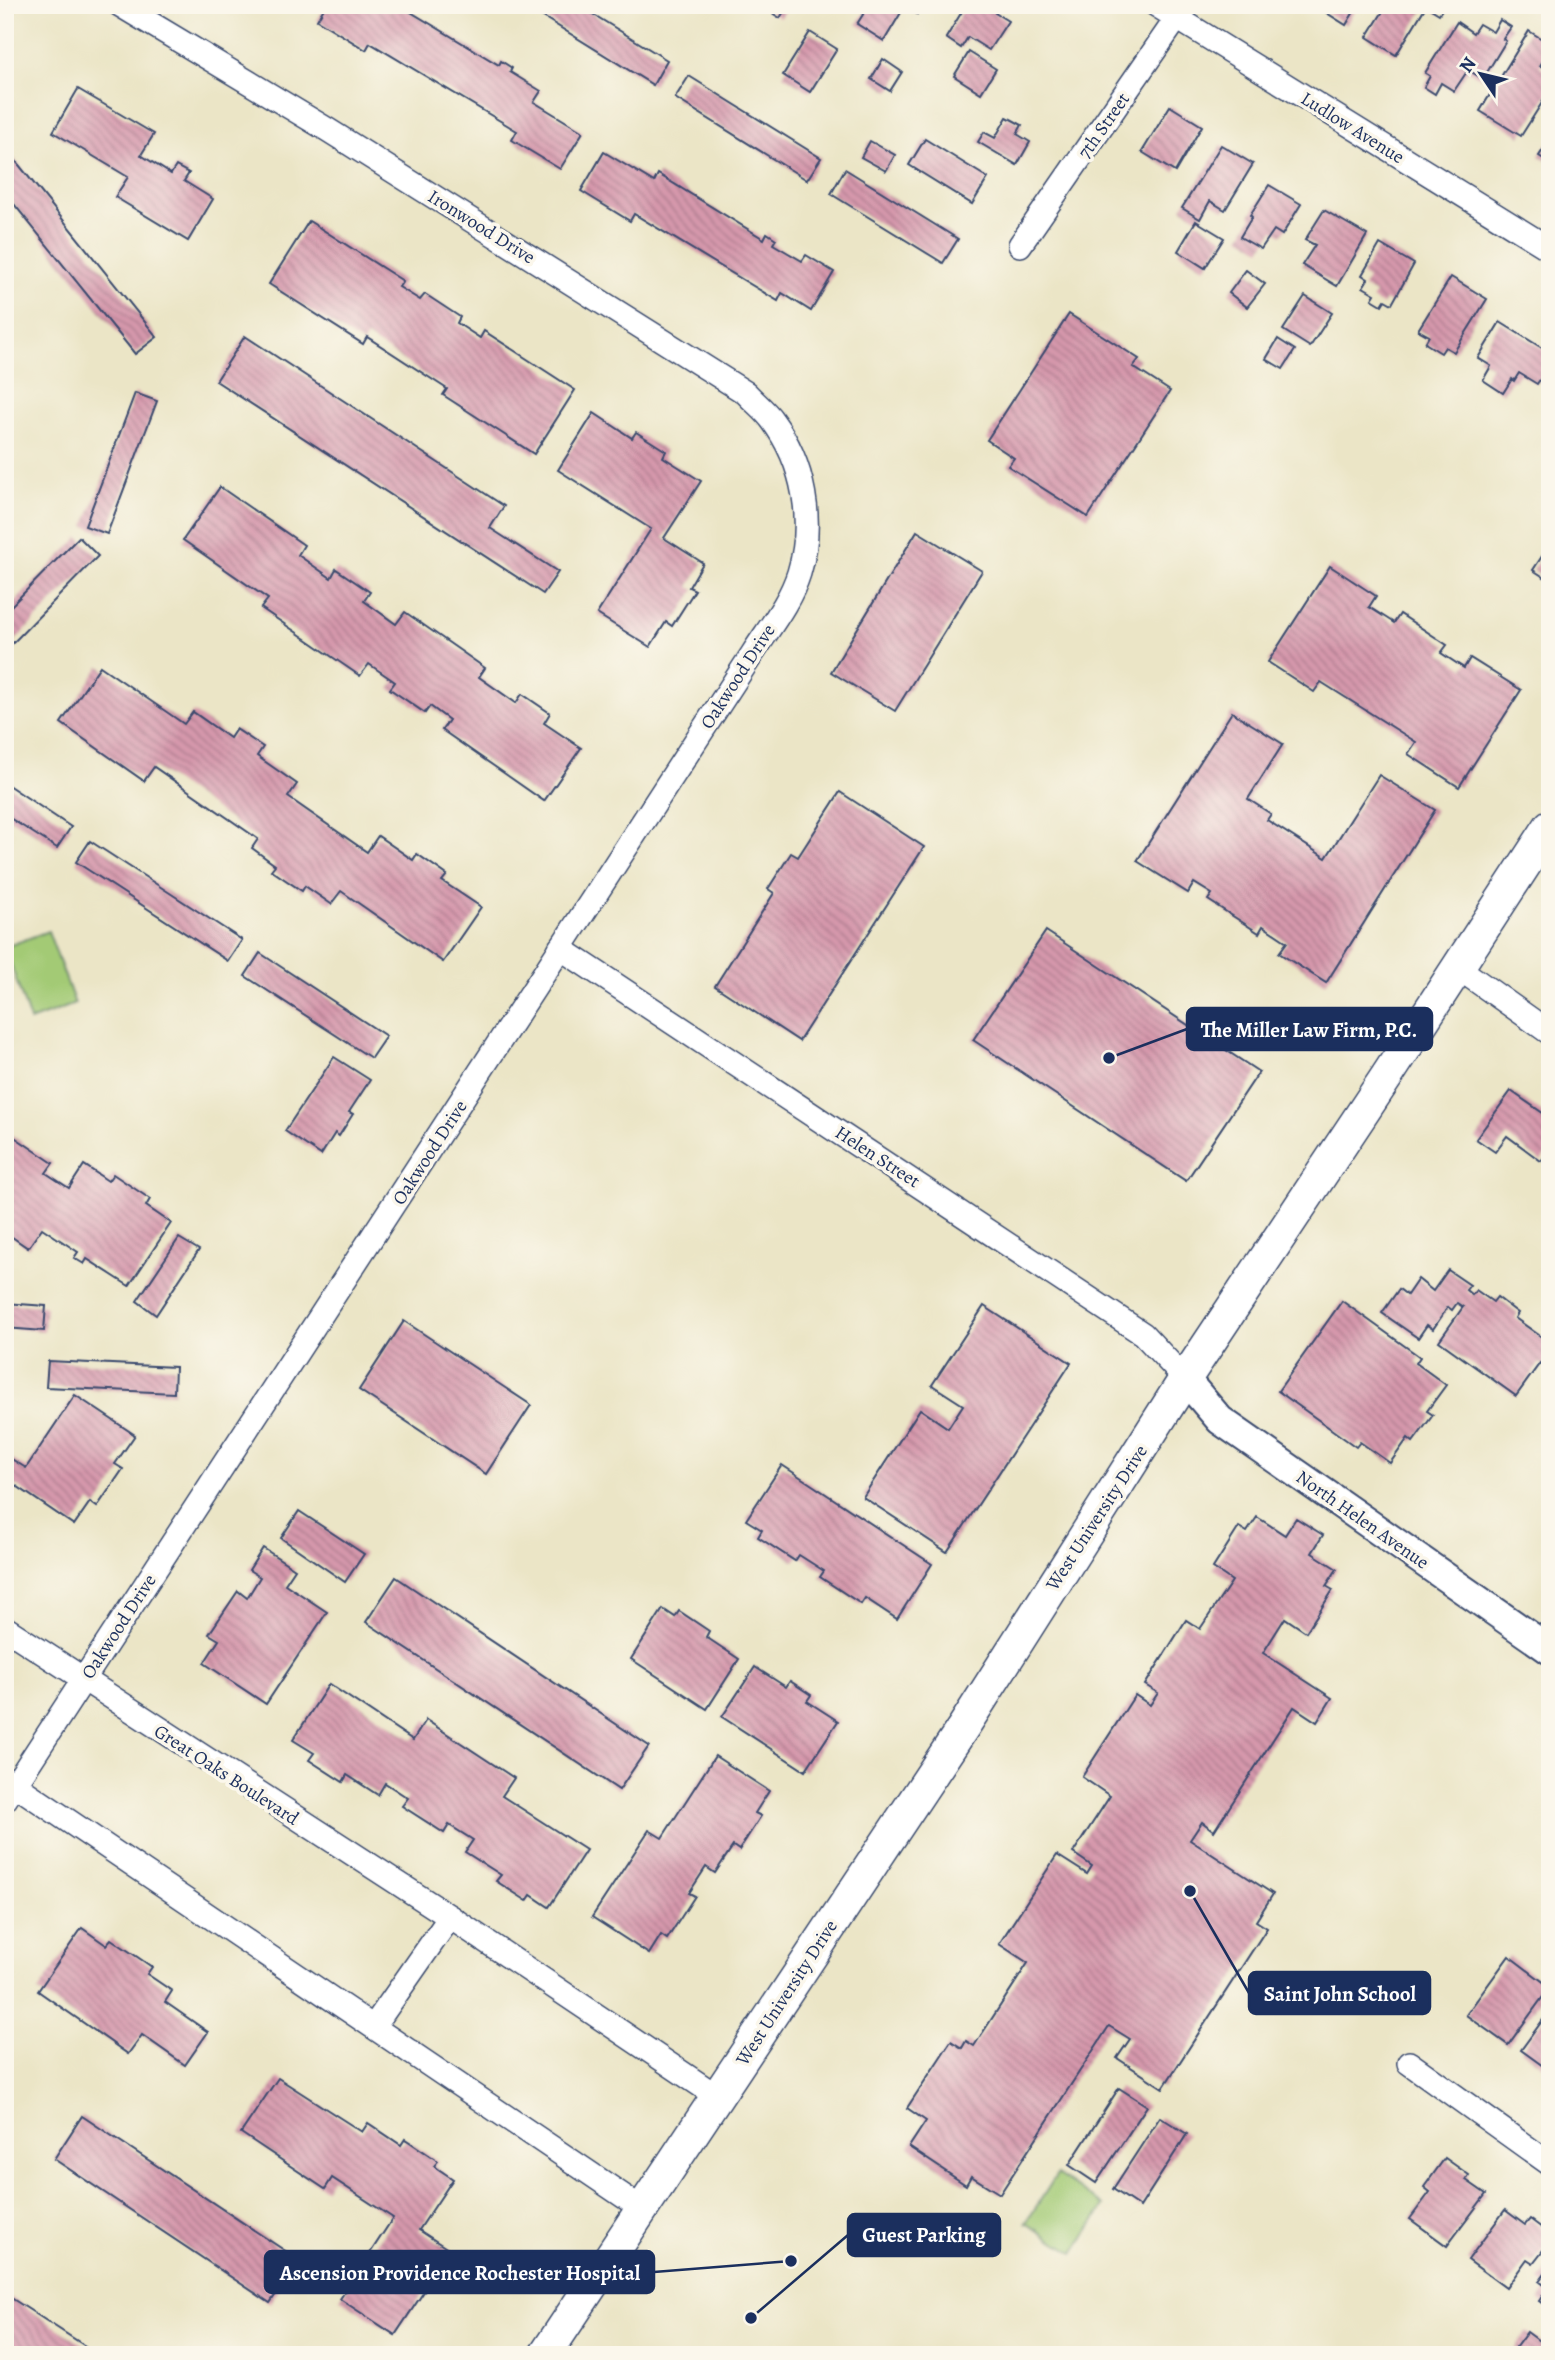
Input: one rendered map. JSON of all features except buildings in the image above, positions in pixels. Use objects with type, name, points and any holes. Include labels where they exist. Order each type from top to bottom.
[{"type":"main road","name":"West University Drive","points":[[545,2355],[964,1726],[1185,1378],[1550,826]]},
{"type":"street","name":"Ironwood Drive","points":[[120,5],[328,130],[746,393],[771,418],[786,442],[798,464],[802,487]]},
{"type":"street","name":"Ludlow Avenue","points":[[1156,5],[1182,12],[1550,249]]},
{"type":"street","name":"7th Street","points":[[1020,245],[1182,12]]},
{"type":"street","name":"Oakwood Drive","points":[[9,1787],[230,1458],[788,597],[799,575],[804,550],[806,513],[802,487]]},
{"type":"street","name":"Helen Street","points":[[560,948],[1143,1334],[1185,1378]]},
{"type":"street","points":[[1457,967],[1550,1033]]},
{"type":"street","name":"North Helen Avenue","points":[[1185,1378],[1220,1420],[1550,1650]]},
{"type":"street","name":"Great Oaks Boulevard","points":[[5,1628],[450,1917],[718,2097]]},
{"type":"street","points":[[9,1787],[374,2026],[641,2208]]},
{"type":"street","points":[[374,2026],[450,1917]]},
{"type":"street","points":[[1409,2063],[1550,2164]]},
{"type":"green space","points":[[48,931],[75,1004],[30,1021],[5,947]]},
{"type":"green space","points":[[1057,2174],[1104,2206],[1074,2253],[1026,2223]]},
{"type":"place","name":"The Miller Law Firm, P.C.","points":[[1109,1058]]},
{"type":"place","name":"Saint John School","points":[[1190,1891]]},
{"type":"place","name":"Ascension Providence Rochester Hospital","points":[[791,2261]]},
{"type":"place","name":"Guest Parking","points":[[751,2318]]}]
